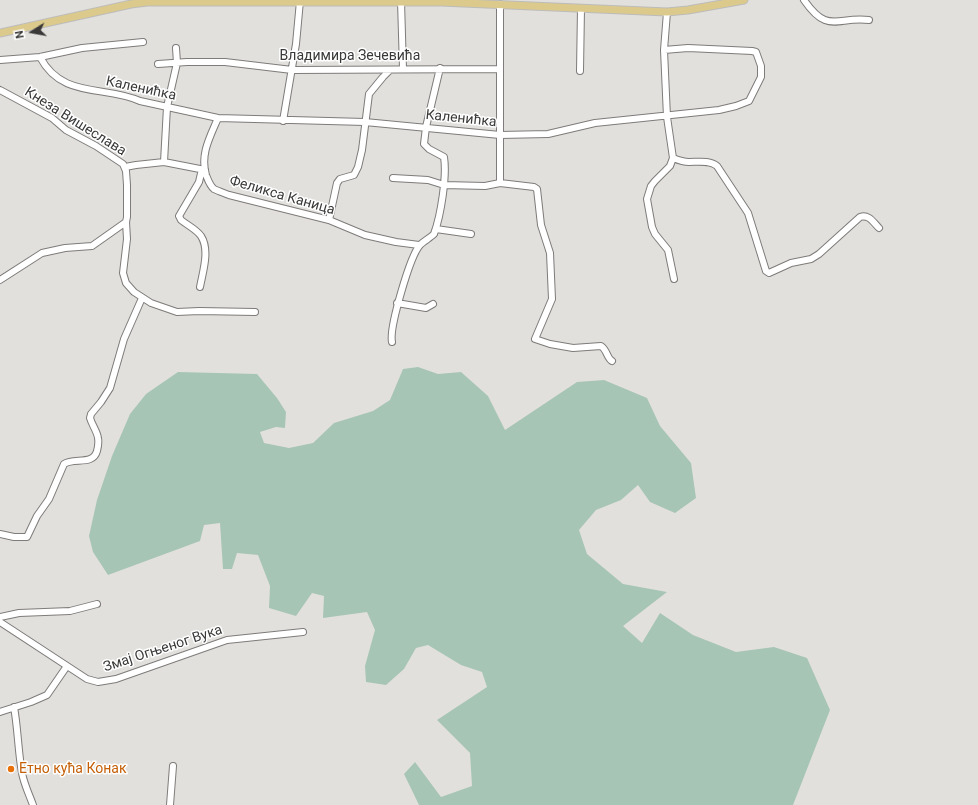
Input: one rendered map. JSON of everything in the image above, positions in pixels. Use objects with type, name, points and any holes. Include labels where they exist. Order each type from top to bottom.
[{"type":"main road","points":[[0,33],[137,3],[401,1],[500,4],[537,3],[581,8],[667,12],[688,10],[744,0]]},
{"type":"street","points":[[804,0],[821,19],[832,22],[869,20]]},
{"type":"street","points":[[401,1],[403,69]]},
{"type":"street","points":[[283,121],[296,44],[300,2]]},
{"type":"street","points":[[500,4],[500,183]]},
{"type":"street","points":[[580,71],[581,8]]},
{"type":"street","points":[[667,12],[664,50],[667,117],[673,158],[670,166],[651,186],[647,199],[652,227],[655,234],[668,250],[674,279]]},
{"type":"street","points":[[0,60],[40,57],[82,48],[143,42]]},
{"type":"street","points":[[164,162],[167,107],[177,63],[176,48]]},
{"type":"street","name":"Каленићка","points":[[40,57],[49,72],[60,80],[68,83],[92,91],[124,96],[140,101],[218,118],[283,121],[365,122],[500,135],[548,134],[595,123],[667,117],[719,110],[741,105],[749,101],[761,78],[761,66],[756,52],[688,48],[664,50]]},
{"type":"street","name":"Владимира Зечевића","points":[[158,64],[224,62],[292,70],[390,70],[440,68],[500,69]]},
{"type":"street","points":[[392,342],[398,303],[414,254],[420,245],[434,234],[444,185],[446,167],[444,157],[429,149],[424,144],[426,127],[440,68]]},
{"type":"street","points":[[329,220],[336,183],[340,179],[354,175],[358,167],[362,150],[369,94],[390,70]]},
{"type":"street","name":"Кнеза Вишеслава","points":[[0,90],[52,118],[66,130],[96,146],[119,161],[125,167],[127,185],[127,239],[123,273],[126,283],[142,298],[151,303],[177,312],[255,312]]},
{"type":"street","points":[[200,287],[205,260],[203,241],[198,233],[181,220],[180,216],[199,182],[203,170],[206,148],[218,118]]},
{"type":"street","points":[[673,158],[682,162],[706,162],[717,166],[748,213],[766,271],[769,273],[791,263],[811,259],[819,254],[860,217],[868,217],[879,228]]},
{"type":"street","points":[[125,167],[164,162],[203,170]]},
{"type":"street","name":"Феликса Каница","points":[[203,170],[213,188],[229,195],[329,220],[365,234],[396,242],[420,245]]},
{"type":"street","points":[[393,178],[428,180],[444,185],[485,186],[500,183],[534,187],[537,189],[541,225],[550,253],[552,299],[535,339],[550,344],[573,348],[601,346],[605,348],[610,360],[612,361]]},
{"type":"street","points":[[0,280],[42,253],[65,248],[92,246],[126,222]]},
{"type":"street","points":[[436,228],[471,234]]},
{"type":"street","points":[[0,534],[14,537],[27,537],[37,516],[49,499],[64,464],[69,461],[88,460],[93,458],[96,454],[99,439],[90,418],[91,414],[110,388],[124,339],[142,298]]},
{"type":"street","points":[[398,303],[426,308],[433,304]]},
{"type":"street","points":[[0,617],[19,613],[70,611],[97,604]]},
{"type":"street","name":"Змај Огњеног Вука","points":[[0,622],[10,627],[87,679],[96,682],[116,678],[227,640],[303,632]]},
{"type":"street","points":[[0,712],[47,695],[67,666]]},
{"type":"street","points":[[14,707],[19,736],[22,772],[33,805]]},
{"type":"street","points":[[170,805],[173,766]]},
{"type":"green space","points":[[418,367],[438,374],[461,372],[488,396],[505,430],[577,382],[604,380],[647,398],[660,426],[691,463],[696,498],[675,513],[650,502],[638,485],[621,500],[596,510],[579,530],[587,554],[623,584],[667,592],[623,626],[642,643],[660,613],[693,635],[736,652],[774,647],[807,658],[830,710],[793,805],[419,805],[404,774],[415,762],[441,797],[472,786],[470,753],[437,720],[487,687],[482,672],[461,665],[428,645],[416,648],[404,669],[386,685],[366,682],[365,666],[375,630],[367,612],[323,618],[324,596],[312,593],[296,616],[269,608],[270,586],[258,555],[237,553],[232,569],[223,569],[220,523],[204,525],[200,541],[108,575],[93,552],[89,536],[97,500],[112,456],[130,414],[146,394],[178,372],[257,374],[277,398],[286,412],[285,428],[276,427],[260,432],[264,443],[289,448],[313,443],[334,423],[373,411],[390,400],[403,369]]},
{"type":"place","name":"Етно кућа Конак","points":[[11,769]]}]
